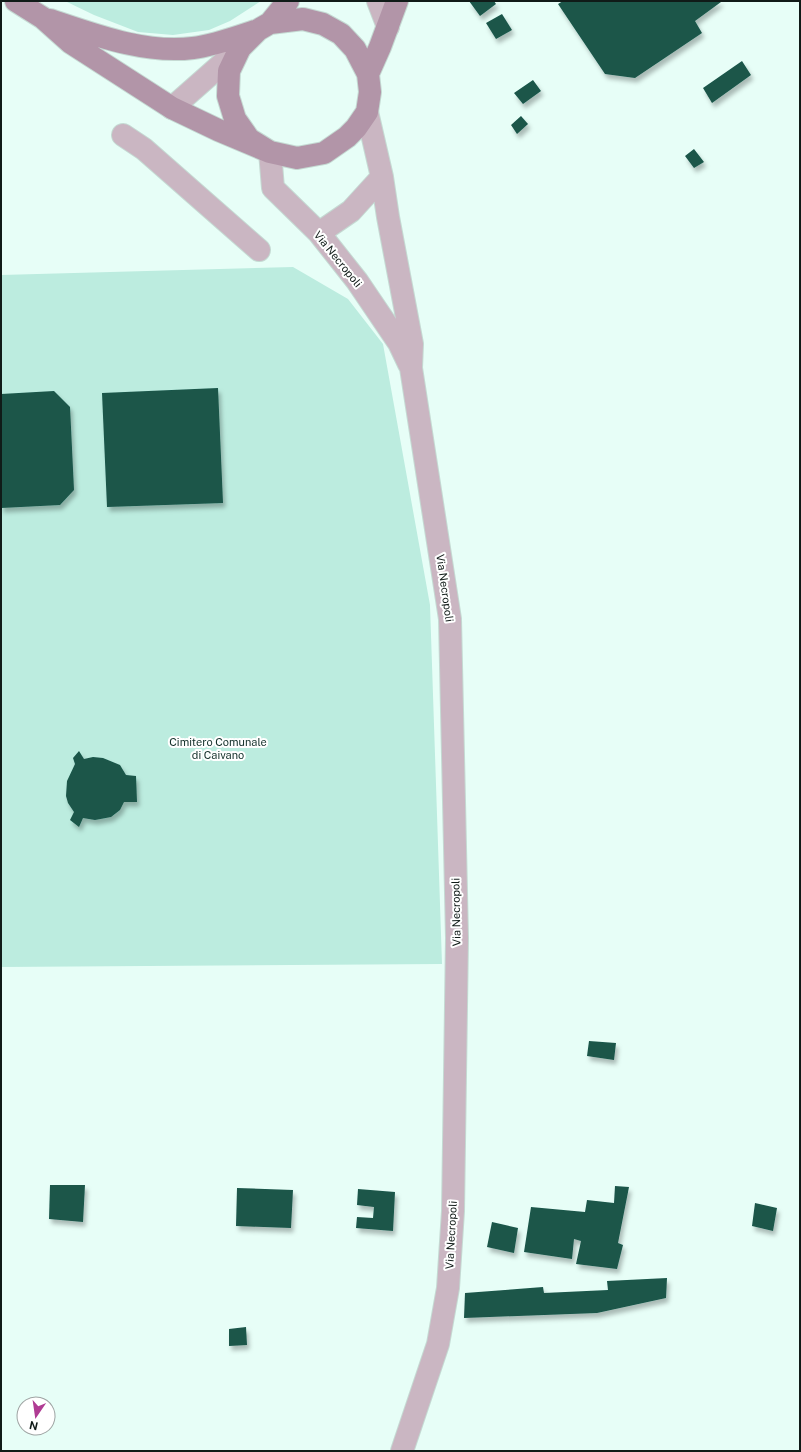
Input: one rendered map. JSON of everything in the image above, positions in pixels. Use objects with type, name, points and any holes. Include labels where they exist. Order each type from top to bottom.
[{"type":"street","points":[[16,1],[43,18],[71,43],[172,108],[218,130],[270,152],[297,158],[324,153],[347,137],[356,128],[367,112],[370,92],[368,74],[355,49],[341,34],[323,24],[303,19],[264,27],[194,48],[162,49],[90,33],[43,18]]},
{"type":"street","points":[[172,108],[264,27],[288,1]]},
{"type":"street","points":[[378,1],[388,27]]},
{"type":"street","points":[[368,74],[388,27],[397,1]]},
{"type":"street","points":[[240,48],[229,71],[228,96],[231,107],[235,119],[249,139],[270,152]]},
{"type":"street","name":"Via Necropoli","points":[[367,112],[382,177],[412,344],[411,368],[450,619],[457,938],[453,1212],[448,1288],[438,1344],[402,1451]]},
{"type":"street","points":[[123,135],[144,149],[259,250]]},
{"type":"street","name":"Via Necropoli","points":[[270,152],[273,188],[319,233],[357,281],[399,343],[411,368]]},
{"type":"street","points":[[319,233],[352,211],[382,177]]},
{"type":"green space","points":[[65,1],[261,1],[230,21],[209,30],[173,35],[138,32],[94,15]]},
{"type":"green space","name":"Cimitero Comunale di Caivano","points":[[293,267],[348,299],[383,344],[430,605],[442,964],[1,967],[1,275]]},
{"type":"building","points":[[469,1],[494,1],[496,4],[480,16]]},
{"type":"building","points":[[563,1],[721,2],[695,21],[702,33],[635,78],[605,74],[558,4]]},
{"type":"building","points":[[502,14],[512,30],[496,39],[486,23]]},
{"type":"building","points":[[742,61],[751,75],[712,103],[703,88]]},
{"type":"building","points":[[533,80],[541,91],[523,104],[514,93]]},
{"type":"building","points":[[521,116],[528,124],[517,134],[511,125]]},
{"type":"building","points":[[694,149],[704,162],[694,168],[685,156]]},
{"type":"building","points":[[218,388],[223,503],[107,507],[102,393]]},
{"type":"building","points":[[54,391],[70,407],[74,490],[60,505],[1,508],[1,394]]},
{"type":"building","points":[[79,751],[84,759],[93,757],[103,758],[120,765],[126,775],[136,776],[137,802],[124,802],[120,810],[111,817],[95,820],[83,818],[79,827],[70,820],[74,812],[68,803],[66,796],[67,781],[75,764],[73,758]]},
{"type":"building","points":[[589,1041],[616,1043],[614,1060],[587,1056]]},
{"type":"building","points":[[50,1185],[85,1185],[83,1222],[49,1219]]},
{"type":"building","points":[[615,1186],[629,1187],[618,1243],[623,1245],[617,1269],[576,1264],[581,1241],[574,1239],[572,1259],[524,1252],[531,1207],[585,1212],[587,1200],[614,1203]]},
{"type":"building","points":[[237,1188],[293,1190],[291,1228],[236,1226]]},
{"type":"building","points":[[358,1189],[395,1192],[393,1231],[356,1228],[357,1217],[373,1218],[374,1207],[357,1205]]},
{"type":"building","points":[[755,1203],[777,1208],[773,1231],[752,1226]]},
{"type":"building","points":[[492,1222],[518,1228],[514,1253],[487,1247]]},
{"type":"building","points":[[667,1278],[666,1298],[597,1313],[464,1318],[465,1293],[543,1287],[544,1293],[608,1290],[607,1281]]},
{"type":"building","points":[[246,1327],[247,1345],[229,1346],[229,1329]]}]
